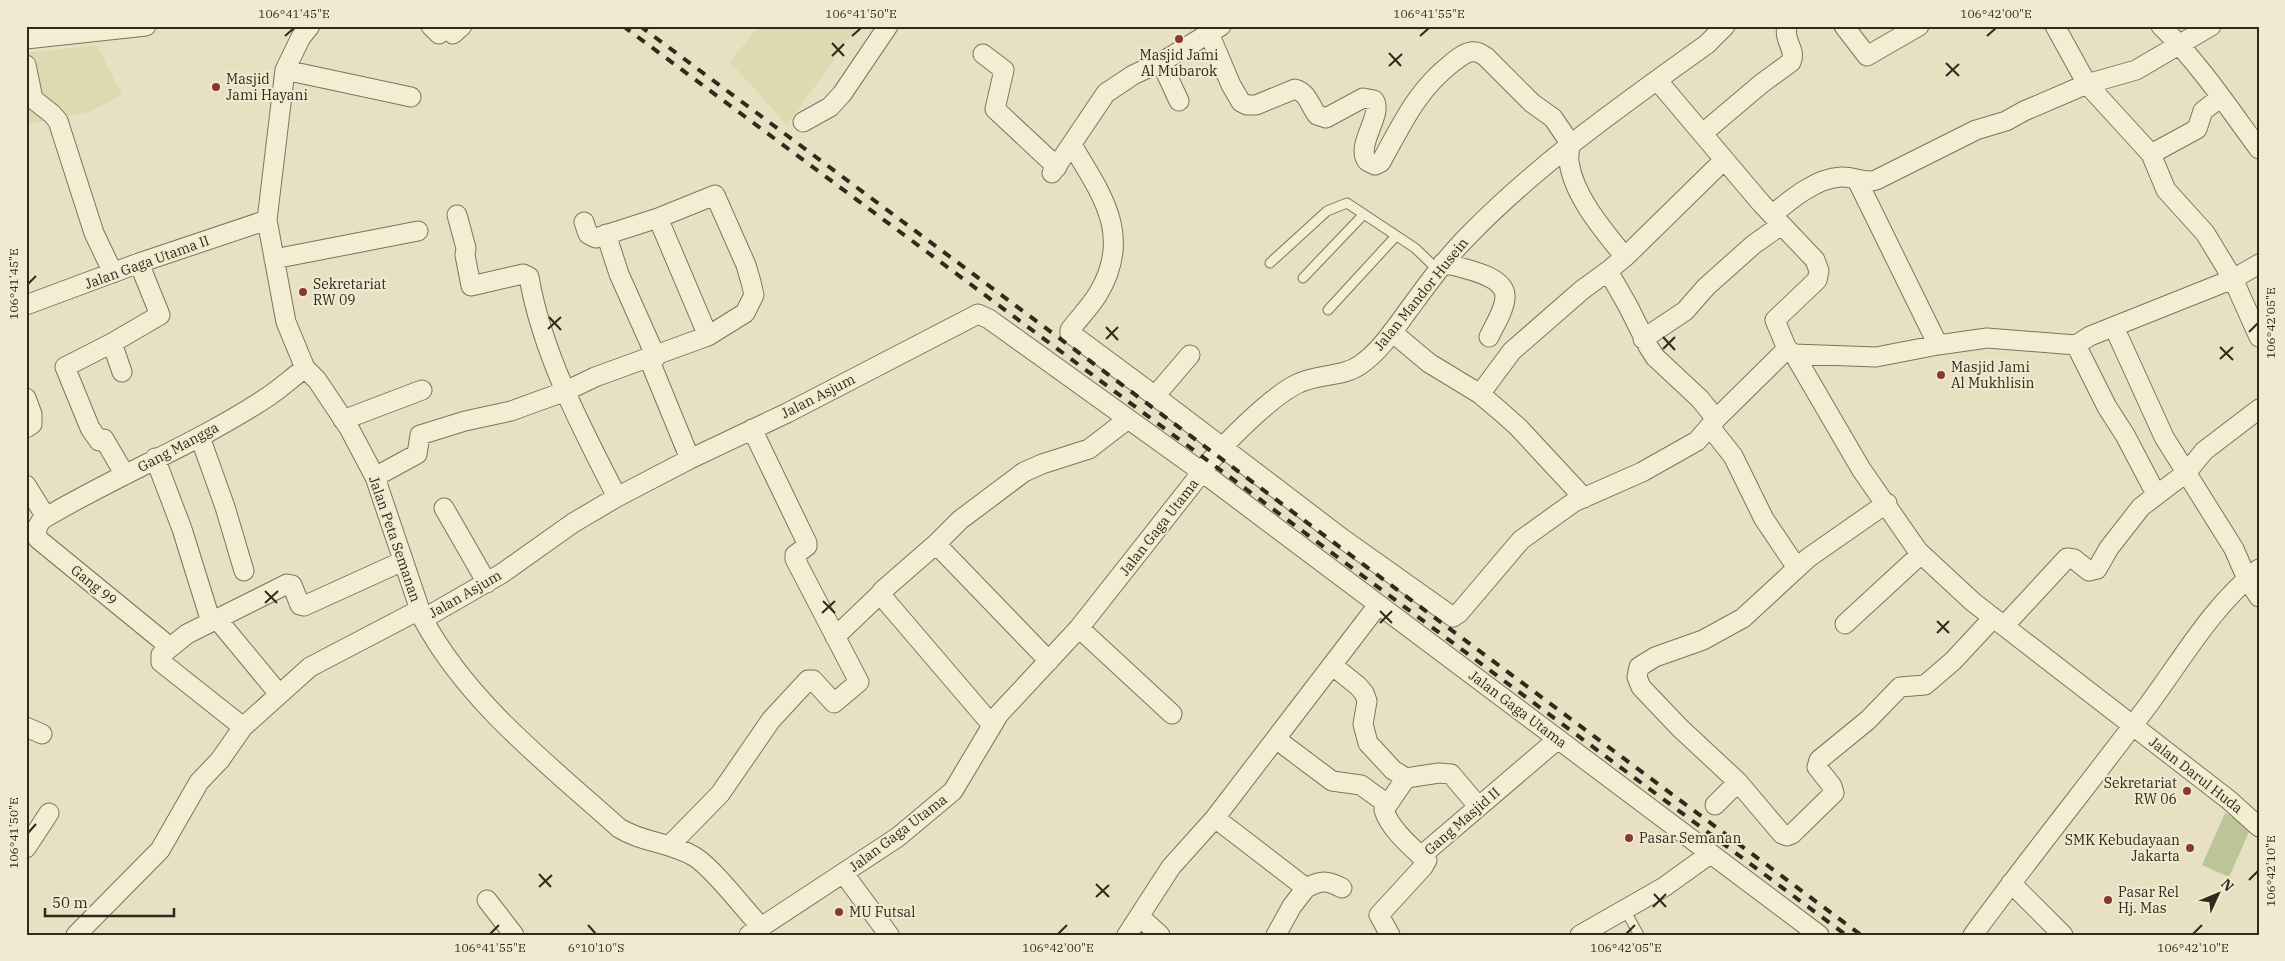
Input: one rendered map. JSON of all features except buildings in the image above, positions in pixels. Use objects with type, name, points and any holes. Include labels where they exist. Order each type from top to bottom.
[{"type":"street","points":[[26,39],[146,26]]},
{"type":"street","points":[[803,122],[830,107],[842,94],[888,26]]},
{"type":"street","name":"Jalan Mandor Husein","points":[[1202,472],[1222,448],[1281,394],[1298,383],[1360,366],[1392,332],[1441,266],[1469,234],[1570,143],[1707,44],[1725,26]]},
{"type":"street","points":[[1703,133],[1761,84],[1791,62],[1793,54],[1785,34],[1787,26]]},
{"type":"street","points":[[1844,26],[1867,56],[1919,26]]},
{"type":"street","points":[[2055,26],[2086,84],[2151,154],[2166,190],[2205,233],[2233,279],[2259,337]]},
{"type":"street","points":[[2161,26],[2179,44],[2259,149]]},
{"type":"street","points":[[1643,339],[1684,311],[1706,287],[1753,245],[1777,220],[1789,201],[1818,184],[1840,177],[1870,182],[1876,180],[1976,130],[2006,121],[2024,111],[2086,84],[2136,70],[2211,26]]},
{"type":"street","points":[[983,54],[1004,70],[995,109],[1054,170],[1106,93],[1133,75],[1161,62],[1212,29],[1231,85],[1241,102],[1247,105],[1264,103],[1295,89],[1307,96],[1317,115],[1326,118],[1363,98],[1374,100],[1377,109],[1370,128],[1364,155],[1367,161],[1375,165],[1382,162],[1416,99],[1429,83],[1460,57],[1471,52],[1478,52],[1486,57],[1532,103],[1553,118],[1570,143],[1568,160],[1580,192],[1597,222],[1625,257]]},
{"type":"street","name":"Jalan Peta Semanan","points":[[299,30],[285,70],[281,88],[267,220],[286,322],[305,368],[317,380],[343,420],[375,477],[421,614],[434,639],[472,688],[510,729],[619,828],[642,840],[670,846],[696,857],[755,931]]},
{"type":"street","points":[[1161,62],[1179,101]]},
{"type":"street","points":[[26,65],[33,99],[58,121],[94,233],[113,273]]},
{"type":"street","points":[[285,70],[410,97]]},
{"type":"street","points":[[1657,80],[1777,220]]},
{"type":"street","points":[[2151,154],[2197,129],[2203,111],[2221,97]]},
{"type":"street","points":[[1072,145],[1101,194],[1110,214],[1115,237],[1113,258],[1106,279],[1098,294],[1070,330],[1070,333],[1342,539],[1453,617],[1459,613],[1520,540],[1574,502],[1642,472],[1697,441],[1713,423],[1790,351],[1876,357],[1938,344],[1987,338],[2076,345],[2090,336],[2233,279],[2259,264]]},
{"type":"street","points":[[1480,394],[1512,351],[1582,290],[1625,257],[1724,160]]},
{"type":"street","points":[[1857,180],[1938,344]]},
{"type":"street","points":[[375,477],[417,454],[420,435],[465,421],[511,411],[566,391],[595,377],[653,358],[708,336],[739,318],[749,308],[754,295],[746,265],[715,195],[658,218],[592,238],[588,234],[584,222]]},
{"type":"street","points":[[457,214],[466,248],[465,255],[471,286],[523,274],[529,277],[534,306],[566,391],[617,497]]},
{"type":"street","points":[[658,218],[708,336]]},
{"type":"street","name":"Jalan Gaga Utama II","points":[[26,305],[139,263],[267,220]]},
{"type":"street","name":"Jalan Darul Huda","points":[[1777,220],[1815,260],[1819,271],[1816,280],[1775,320],[1790,351],[1862,469],[1921,554],[1973,602],[2230,800],[2259,827]]},
{"type":"street","points":[[274,259],[418,231]]},
{"type":"street","points":[[606,234],[619,274],[690,458]]},
{"type":"street","points":[[125,475],[104,439],[100,441],[90,428],[65,367],[112,343],[160,315],[139,263]]},
{"type":"street","points":[[1441,266],[1494,278],[1502,284],[1505,300],[1489,337]]},
{"type":"street","points":[[1608,271],[1628,306],[1643,339],[1655,356],[1688,386],[1713,423],[1733,456],[1764,519],[1797,568]]},
{"type":"street","name":"Jalan Asjum","points":[[76,935],[160,850],[199,782],[220,760],[244,727],[310,667],[487,583],[574,523],[617,497],[690,458],[752,429],[978,314],[989,319],[1202,472]]},
{"type":"street","points":[[2114,327],[2164,438],[2234,548],[2253,574],[2259,597]]},
{"type":"street","points":[[1392,332],[1429,363],[1480,394],[1518,427],[1584,498]]},
{"type":"street","points":[[112,343],[122,372]]},
{"type":"street","points":[[2076,345],[2107,407],[2125,435],[2156,494]]},
{"type":"street","points":[[1154,396],[1190,355]]},
{"type":"street","name":"Gang Mangga","points":[[36,525],[82,495],[200,437],[269,396],[305,368]]},
{"type":"street","points":[[343,420],[422,390]]},
{"type":"street","points":[[26,428],[32,424],[33,418],[27,401]]},
{"type":"street","points":[[1887,503],[1808,558],[1743,618],[1703,640],[1648,660],[1638,670],[1637,677],[1641,687],[1680,728],[1738,782],[1782,834],[1787,836],[1792,834],[1834,793],[1832,786],[1817,767],[1819,760],[1868,720],[1900,687],[1925,686],[1999,622],[2067,558],[2074,560],[2089,571],[2097,569],[2108,548],[2141,507],[2187,472],[2204,451],[2259,409]]},
{"type":"street","points":[[835,637],[960,520],[1024,472],[1042,464],[1089,449],[1128,419]]},
{"type":"street","points":[[670,846],[720,794],[771,720],[808,680],[813,680],[834,703],[859,683],[795,558],[795,555],[807,546],[807,543],[752,429]]},
{"type":"street","points":[[200,437],[244,571]]},
{"type":"street","points":[[155,458],[214,621],[279,694]]},
{"type":"street","name":"Jalan Gaga Utama","points":[[755,931],[898,837],[953,791],[992,725],[1079,628],[1202,472],[1819,935]]},
{"type":"street","name":"Gang 99","points":[[26,485],[38,539],[170,647]]},
{"type":"street","points":[[444,508],[487,583]]},
{"type":"street","points":[[936,544],[1049,661]]},
{"type":"street","points":[[1845,624],[1921,554]]},
{"type":"street","points":[[244,727],[160,662],[161,655],[188,634],[287,584],[292,585],[300,605],[304,606],[403,560]]},
{"type":"street","points":[[1973,935],[2133,725],[2208,621],[2253,574]]},
{"type":"street","points":[[880,594],[992,725]]},
{"type":"street","points":[[1127,935],[1171,867],[1215,818],[1378,605]]},
{"type":"street","points":[[1079,628],[1172,714]]},
{"type":"street","points":[[1332,665],[1358,686],[1367,701],[1363,718],[1368,743],[1393,770],[1406,778],[1439,773],[1451,774],[1478,806]]},
{"type":"street","points":[[1276,739],[1332,781],[1361,785],[1387,804]]},
{"type":"street","name":"Gang Masjid II","points":[[1390,935],[1380,915],[1423,867],[1427,860],[1421,856],[1558,739]]},
{"type":"street","points":[[1406,778],[1384,810],[1408,844],[1421,856]]},
{"type":"street","points":[[1715,805],[1738,782]]},
{"type":"street","points":[[26,848],[49,813]]},
{"type":"street","points":[[1215,818],[1306,888]]},
{"type":"street","points":[[1580,935],[1664,887],[1710,854]]},
{"type":"street","points":[[844,874],[888,935]]},
{"type":"street","points":[[1276,935],[1292,906],[1306,888],[1318,882],[1330,881],[1342,888]]},
{"type":"street","points":[[2011,883],[2063,935]]},
{"type":"street","points":[[487,900],[514,935]]},
{"type":"street","points":[[1140,917],[1160,935]]},
{"type":"lane","points":[[1270,263],[1327,211],[1347,203],[1441,266]]},
{"type":"lane","points":[[1304,278],[1364,214]]},
{"type":"lane","points":[[1328,310],[1396,236]]},
{"type":"lane","points":[[1625,910],[1640,935]]},
{"type":"shaded area","points":[[759,26],[858,26],[787,125],[730,62]]},
{"type":"shaded area","points":[[97,45],[122,95],[89,112],[26,124],[26,53]]},
{"type":"green space","points":[[2225,813],[2252,825],[2229,877],[2202,865]]},
{"type":"railway","points":[[623,26],[1846,935]]},
{"type":"railway","points":[[640,26],[1861,935]]},
{"type":"place","name":"Masjid Jami Al Mubarok","points":[[1179,39]]},
{"type":"place","name":"Masjid Jami Hayani","points":[[216,87]]},
{"type":"place","name":"Sekretariat RW 09","points":[[303,292]]},
{"type":"place","name":"Masjid Jami Al Mukhlisin","points":[[1941,375]]},
{"type":"place","name":"Sekretariat RW 06","points":[[2187,791]]},
{"type":"place","name":"Pasar Semanan","points":[[1629,838]]},
{"type":"place","name":"SMK Kebudayaan Jakarta","points":[[2190,848]]},
{"type":"place","name":"Pasar Rel Hj. Mas","points":[[2108,900]]},
{"type":"place","name":"MU Futsal","points":[[839,912]]}]
